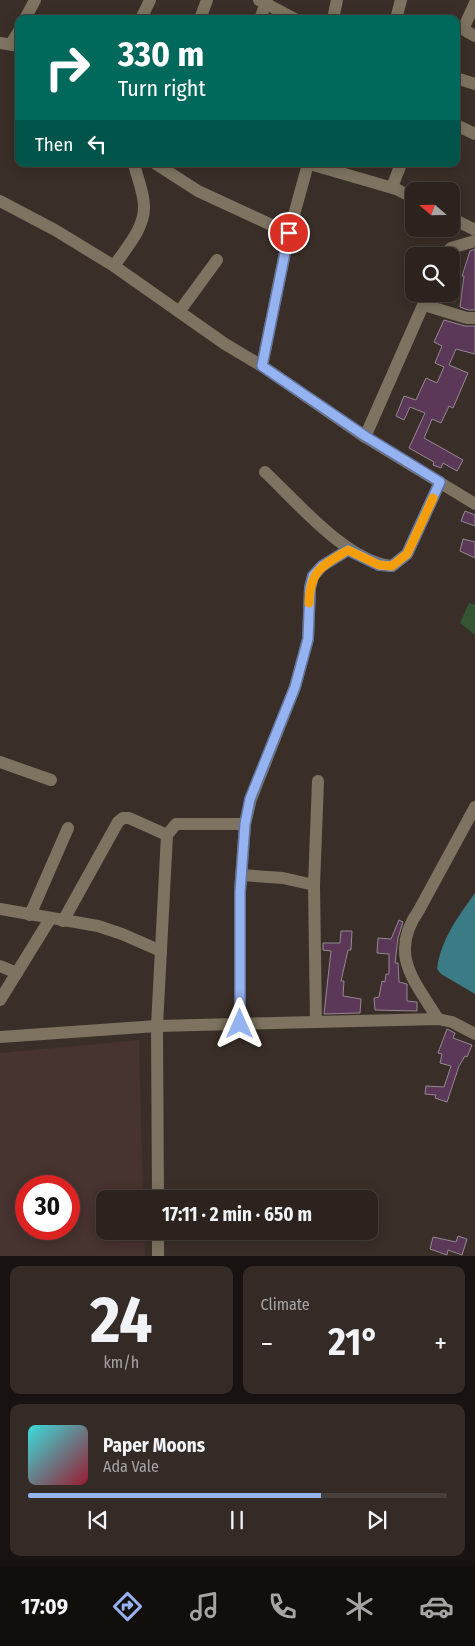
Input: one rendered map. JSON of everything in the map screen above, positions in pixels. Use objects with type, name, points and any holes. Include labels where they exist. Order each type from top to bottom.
[{"type":"street","points":[[27,15],[35,0]]},
{"type":"street","points":[[143,15],[150,0]]},
{"type":"street","points":[[201,15],[207,0]]},
{"type":"street","points":[[334,15],[337,0]]},
{"type":"street","points":[[397,15],[401,0]]},
{"type":"street","points":[[261,15],[264,1],[288,15]]},
{"type":"street","points":[[475,3],[464,27],[466,31],[475,36]]},
{"type":"street","points":[[460,79],[475,84]]},
{"type":"street","points":[[460,127],[475,134]]},
{"type":"street","points":[[114,266],[139,228],[144,215],[145,204],[135,167]]},
{"type":"street","points":[[161,167],[198,191],[289,233]]},
{"type":"street","points":[[262,366],[289,233],[308,167]]},
{"type":"street","points":[[319,167],[392,188],[405,194]]},
{"type":"street","points":[[392,188],[401,167]]},
{"type":"street","points":[[0,202],[55,230],[114,266],[179,312],[365,436],[475,504]]},
{"type":"street","points":[[460,222],[475,230]]},
{"type":"street","points":[[454,247],[475,241]]},
{"type":"street","points":[[179,312],[217,260]]},
{"type":"street","points":[[365,436],[425,302]]},
{"type":"street","points":[[432,302],[467,318],[475,318]]},
{"type":"street","points":[[265,472],[348,550],[379,565],[392,566],[407,554],[440,482]]},
{"type":"street","points":[[240,1024],[241,875],[245,824],[250,799],[297,677],[308,639],[310,588],[313,576],[322,566],[348,550]]},
{"type":"street","points":[[0,762],[51,780]]},
{"type":"street","points":[[316,1022],[314,885],[318,781]]},
{"type":"street","points":[[438,1019],[408,971],[404,954],[405,940],[409,924],[420,910],[475,807]]},
{"type":"street","points":[[63,921],[118,822],[123,818],[129,818],[167,835]]},
{"type":"street","points":[[158,1190],[157,1026],[167,835],[176,824],[245,824]]},
{"type":"street","points":[[30,915],[68,828]]},
{"type":"street","points":[[241,875],[284,878],[314,885]]},
{"type":"street","points":[[0,909],[98,926],[161,951]]},
{"type":"street","points":[[0,1000],[50,918]]},
{"type":"street","points":[[0,966],[17,973]]},
{"type":"street","points":[[0,1037],[157,1026],[438,1019],[452,1022],[475,1034]]},
{"type":"street","points":[[158,1240],[158,1256]]},
{"type":"shaded area","points":[[139,1040],[143,1190],[96,1190],[96,1240],[144,1240],[145,1256],[0,1256],[0,1053]]},
{"type":"green space","points":[[469,603],[475,605],[475,635],[460,623]]},
{"type":"water","points":[[475,893],[475,994],[441,974],[437,969],[446,938]]},
{"type":"building","points":[[475,249],[475,310],[468,310],[460,307],[464,276],[462,276],[470,251]]},
{"type":"building","points":[[444,320],[465,326],[475,326],[475,354],[456,349],[449,365],[468,373],[453,408],[449,406],[441,423],[432,419],[424,438],[463,460],[457,471],[443,463],[441,468],[433,465],[434,462],[409,448],[425,413],[410,407],[404,420],[396,416],[404,396],[416,400],[426,378],[437,383],[444,367],[435,363],[442,346],[434,342]]},
{"type":"building","points":[[465,511],[475,515],[475,526],[461,521]]},
{"type":"building","points":[[463,539],[475,542],[475,558],[460,551]]},
{"type":"building","points":[[399,920],[403,922],[398,938],[395,963],[398,963],[399,982],[407,984],[407,1001],[417,1002],[417,1011],[375,1010],[374,998],[379,997],[382,981],[385,982],[386,974],[389,974],[389,954],[377,953],[378,938],[391,939]]},
{"type":"building","points":[[341,931],[352,931],[351,950],[348,950],[341,981],[344,981],[343,996],[361,999],[360,1013],[324,1014],[331,951],[323,950],[323,943],[340,943]]},
{"type":"building","points":[[447,1029],[455,1033],[453,1038],[472,1045],[467,1057],[465,1056],[459,1066],[447,1102],[435,1098],[436,1095],[425,1094],[426,1086],[444,1087],[451,1066],[440,1063],[442,1054],[438,1053]]},
{"type":"building","points":[[458,1236],[467,1239],[462,1255],[448,1250],[447,1255],[430,1249],[433,1237],[456,1242]]},
{"type":"slow traffic","points":[[309,603],[313,576],[322,566],[348,550],[379,565],[392,566],[407,554],[433,498]]},
{"type":"route","points":[[240,1024],[240,892],[245,824],[250,799],[295,687],[308,639],[310,588],[313,576],[322,566],[348,550],[379,565],[392,566],[407,554],[440,482],[365,436],[262,366],[289,233]]}]
